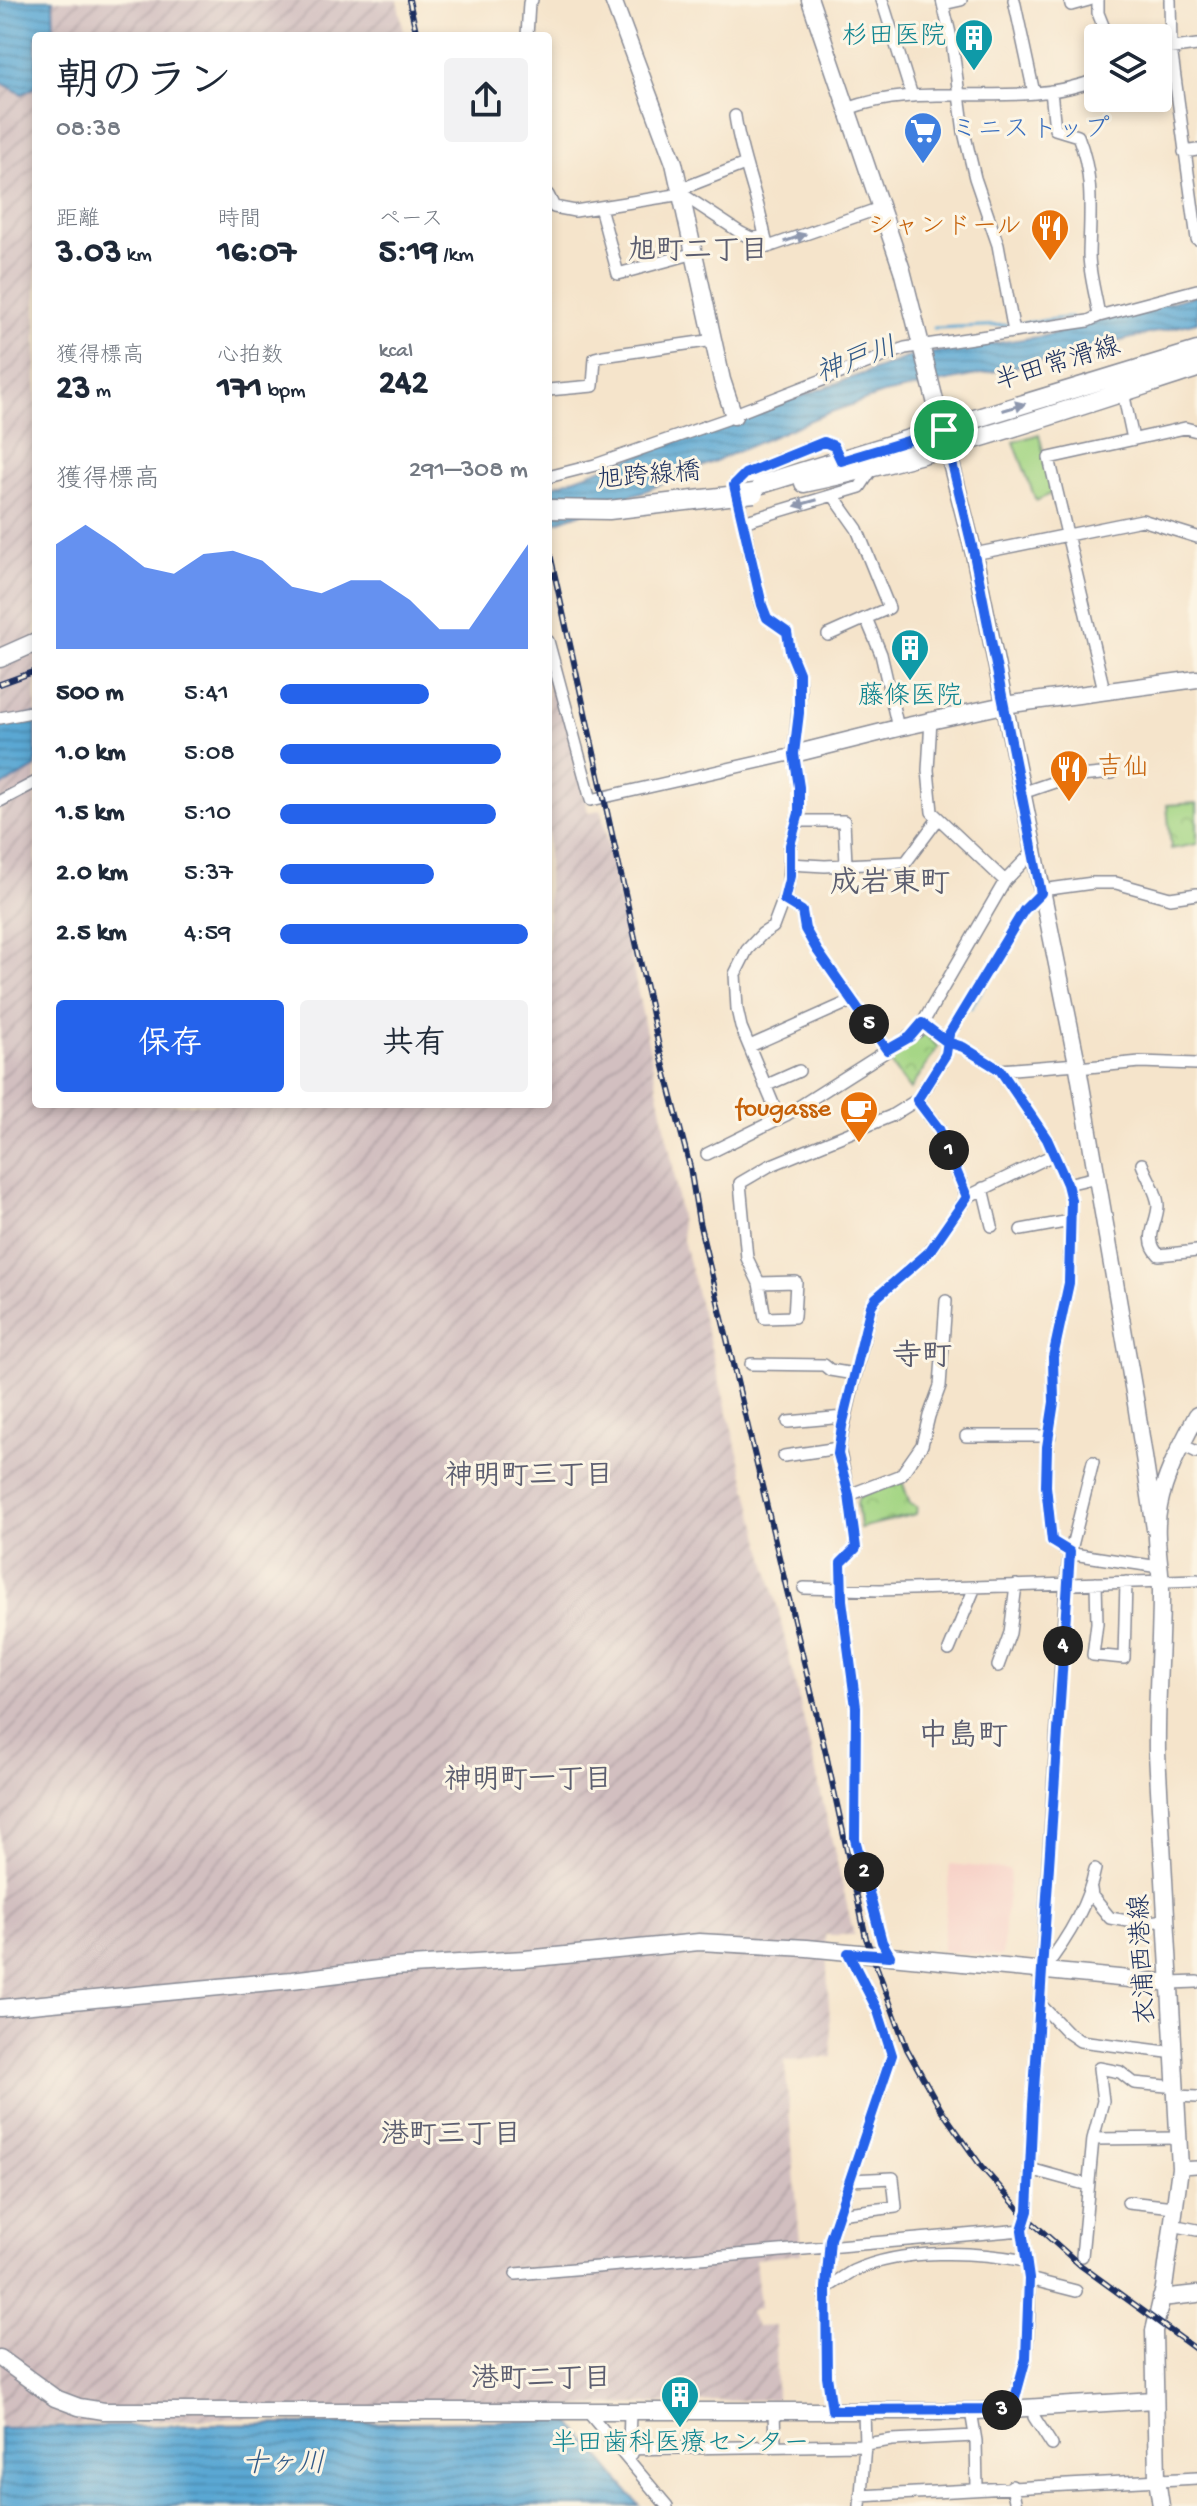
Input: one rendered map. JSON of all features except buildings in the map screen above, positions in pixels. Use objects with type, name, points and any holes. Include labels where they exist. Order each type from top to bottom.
[{"type":"main road","name":"半田常滑線","points":[[753,490],[872,469],[946,438],[1197,351]]},
{"type":"main road","name":"半田常滑線","points":[[753,490],[841,461],[946,438],[1123,392],[1197,368]]},
{"type":"main road","name":"旭跨線橋","points":[[552,507],[609,510],[753,490]]},
{"type":"main road","points":[[0,651],[32,637]]},
{"type":"main road","points":[[0,658],[32,644]]},
{"type":"street","points":[[527,32],[529,3],[532,0]]},
{"type":"street","points":[[613,0],[674,163],[734,416]]},
{"type":"street","points":[[810,0],[902,270],[974,554],[1077,1066],[1155,1529]]},
{"type":"street","points":[[882,0],[912,96]]},
{"type":"street","points":[[961,0],[943,2],[952,42],[964,132],[975,178],[998,245],[1013,327]]},
{"type":"street","points":[[1014,0],[1034,93]]},
{"type":"street","points":[[1070,0],[1071,5],[1089,0]]},
{"type":"street","points":[[1098,0],[1102,24]]},
{"type":"street","points":[[1170,0],[1170,24]]},
{"type":"street","points":[[1172,48],[1197,45]]},
{"type":"street","points":[[1172,56],[1197,239]]},
{"type":"street","points":[[847,109],[865,102],[912,96],[1034,93],[1084,83]]},
{"type":"street","points":[[1051,91],[1055,129],[1078,136],[1088,169],[1092,198],[1089,255],[1099,316]]},
{"type":"street","points":[[735,116],[739,145],[768,247],[880,208]]},
{"type":"street","points":[[1184,152],[1197,150]]},
{"type":"street","points":[[552,203],[554,207],[575,211],[681,192],[745,164]]},
{"type":"street","points":[[681,192],[741,233],[751,238],[765,237]]},
{"type":"street","points":[[600,207],[618,274],[695,253]]},
{"type":"street","points":[[552,476],[595,465],[734,416],[905,348],[1013,327],[1088,321],[1197,290]]},
{"type":"street","points":[[552,390],[593,386],[595,358],[714,340]]},
{"type":"street","points":[[1123,392],[1133,439]]},
{"type":"street","points":[[1104,690],[1049,458],[1185,428],[1197,431]]},
{"type":"street","points":[[779,1118],[741,1027],[735,974],[747,950],[773,927],[788,887],[790,845],[797,821],[799,787],[794,754],[799,713],[799,673],[790,651],[787,632],[767,618],[762,605],[734,485],[745,474],[824,442],[834,446],[841,461]]},
{"type":"street","points":[[743,522],[860,487],[872,469]]},
{"type":"street","points":[[828,635],[889,608],[857,529],[833,495]]},
{"type":"street","points":[[974,554],[1142,520],[1197,537]]},
{"type":"street","points":[[866,618],[881,654],[898,728]]},
{"type":"street","points":[[552,656],[591,800],[1004,705],[1197,679]]},
{"type":"street","points":[[0,718],[32,712]]},
{"type":"street","points":[[931,720],[928,794],[932,812],[1005,881]]},
{"type":"street","points":[[1022,793],[1069,777],[1112,773]]},
{"type":"street","points":[[0,801],[32,784]]},
{"type":"street","points":[[789,864],[906,862],[938,819]]},
{"type":"street","points":[[797,821],[844,821],[846,864]]},
{"type":"street","points":[[707,1154],[779,1118],[910,1037],[922,1023],[1005,881],[1033,852]]},
{"type":"street","points":[[759,1283],[747,1258],[740,1183],[769,1166],[891,1116],[917,1100],[946,1054],[949,1034],[1024,910],[1041,893],[1049,889],[1105,882],[1170,898],[1197,894]]},
{"type":"street","points":[[784,900],[802,911],[805,929],[817,950],[887,1050]]},
{"type":"street","points":[[750,1046],[853,1000]]},
{"type":"street","points":[[922,1023],[947,1042],[963,1047],[1000,1070],[1055,1154],[1067,1184],[1071,1200],[1069,1283],[1053,1357],[1054,1402],[1046,1486],[1052,1541],[1070,1552],[1094,1559],[1197,1580]]},
{"type":"street","points":[[1000,1070],[1140,1062],[1197,1064]]},
{"type":"street","points":[[765,1086],[799,1071]]},
{"type":"street","points":[[917,1100],[939,1129],[967,1197]]},
{"type":"street","points":[[890,1956],[882,1942],[855,1839],[856,1707],[841,1563],[856,1548],[839,1448],[844,1417],[871,1306],[876,1298],[929,1252],[967,1197],[1055,1154]]},
{"type":"street","points":[[1142,1164],[1157,1201],[1151,1242],[1155,1251],[1159,1255],[1197,1251]]},
{"type":"street","points":[[1067,1184],[1097,1177]]},
{"type":"street","points":[[983,1188],[992,1226]]},
{"type":"street","points":[[1021,1230],[1070,1221]]},
{"type":"street","points":[[849,1495],[901,1475],[922,1445],[940,1386],[946,1301]]},
{"type":"street","points":[[751,1364],[824,1365],[830,1370],[854,1374]]},
{"type":"street","name":"衣浦西港線","points":[[1161,2506],[1157,2479],[1154,2331],[1174,2207],[1188,2168],[1179,2138],[1156,1717],[1160,1574],[1155,1529],[1166,1481],[1190,1448],[1197,1415]]},
{"type":"street","points":[[788,1422],[844,1417]]},
{"type":"street","points":[[966,1436],[1050,1436]]},
{"type":"street","points":[[784,1456],[839,1448]]},
{"type":"street","points":[[1012,2409],[1026,2358],[1029,2279],[1022,2230],[1028,2211],[1066,1584],[1070,1552],[1093,1462]]},
{"type":"street","points":[[1147,1480],[1153,1486],[1166,1481]]},
{"type":"street","points":[[804,1588],[842,1590],[1126,1582],[1160,1574]]},
{"type":"street","points":[[1096,1583],[1097,1623],[1093,1655],[1124,1658],[1126,1582]]},
{"type":"street","points":[[998,1666],[1010,1633],[1016,1585]]},
{"type":"street","points":[[949,1650],[975,1587]]},
{"type":"street","points":[[1042,1971],[1057,1951],[1091,1889],[1095,1869]]},
{"type":"street","points":[[1091,1889],[1092,1896],[1110,1918],[1139,1923],[1167,1920]]},
{"type":"street","points":[[0,2008],[292,1980],[409,1965],[525,1959],[699,1942],[890,1956],[1171,1983],[1197,1982]]},
{"type":"street","points":[[832,2410],[827,2376],[829,2248],[892,2055],[878,2011],[848,1953]]},
{"type":"street","points":[[1039,2003],[1080,2041],[1175,2053]]},
{"type":"street","points":[[1082,2256],[1093,2139],[1103,2101],[1099,2068],[1120,2072],[1134,2083],[1197,2097]]},
{"type":"street","points":[[1093,2139],[1179,2138]]},
{"type":"street","points":[[1030,2169],[1088,2185]]},
{"type":"street","points":[[838,2214],[896,2207],[893,2178],[850,2180]]},
{"type":"street","points":[[1128,2202],[1174,2207]]},
{"type":"street","points":[[1172,2225],[1197,2230]]},
{"type":"street","points":[[516,2274],[1022,2230]]},
{"type":"street","points":[[826,2288],[853,2271],[893,2260],[928,2255],[960,2252],[1026,2261]]},
{"type":"street","points":[[1029,2279],[1076,2291]]},
{"type":"street","points":[[1161,2298],[1197,2294]]},
{"type":"street","points":[[0,2358],[55,2398],[79,2407],[104,2411],[971,2411],[1154,2400]]},
{"type":"street","points":[[1035,2407],[1034,2417],[1052,2445]]},
{"type":"street","points":[[864,2410],[865,2445],[860,2501],[977,2488],[1197,2478]]},
{"type":"street","points":[[624,2449],[630,2411]]},
{"type":"street","points":[[774,2411],[775,2446]]},
{"type":"street","points":[[971,2411],[977,2488]]},
{"type":"street","points":[[588,2412],[624,2449],[667,2506]]},
{"type":"street","points":[[624,2449],[865,2445],[892,2440],[975,2436]]},
{"type":"street","points":[[1012,2486],[1016,2506]]},
{"type":"shaded area","points":[[0,0],[397,0],[404,32],[32,32],[32,715],[0,722]]},
{"type":"shaded area","points":[[552,655],[588,812],[601,810],[673,1166],[683,1240],[773,1588],[854,1935],[825,1935],[832,2057],[785,2061],[801,2254],[755,2259],[760,2308],[750,2312],[756,2327],[775,2326],[776,2399],[0,2427],[0,787],[32,769],[32,1108],[552,1108]]},
{"type":"shaded area","points":[[950,1864],[1010,1870],[1002,1956],[942,1951]]},
{"type":"green space","points":[[1039,434],[1053,493],[1036,501],[1014,442]]},
{"type":"green space","points":[[1197,803],[1197,844],[1171,849],[1167,805]]},
{"type":"green space","points":[[925,1034],[938,1047],[910,1090],[886,1058]]},
{"type":"green space","points":[[902,1481],[910,1504],[917,1507],[916,1514],[860,1528],[859,1497]]},
{"type":"water","points":[[0,0],[53,0],[54,32],[32,32],[32,89],[22,94],[0,82]]},
{"type":"water","points":[[1197,295],[1197,322],[1011,368],[883,394],[825,414],[650,489],[552,524],[552,487],[912,356],[1044,336]]},
{"type":"water","points":[[32,715],[32,769],[0,787],[0,722]]},
{"type":"water","name":"十ヶ川","points":[[569,2420],[640,2506],[0,2506],[0,2428]]},
{"type":"waterway","points":[[1016,324],[1072,317]]},
{"type":"waterway","points":[[934,328],[1009,325]]},
{"type":"waterway","points":[[971,1008],[1029,912]]},
{"type":"railway","points":[[409,0],[416,32]]},
{"type":"railway","points":[[552,563],[660,1051],[690,1167],[699,1222],[826,1754],[866,1938],[907,2049],[940,2108],[981,2166],[1026,2217],[1080,2265],[1197,2350]]},
{"type":"railway","points":[[0,684],[32,672]]},
{"type":"place","name":"杉田医院","points":[[974,72]]},
{"type":"place","name":"ミニストップ","points":[[923,165]]},
{"type":"place","name":"シャンドール","points":[[1050,262]]},
{"type":"place","name":"藤條医院","points":[[910,682]]},
{"type":"place","name":"吉仙","points":[[1069,803]]},
{"type":"place","name":"fougasse","points":[[859,1144]]},
{"type":"place","name":"半田歯科医療センター","points":[[680,2429]]},
{"type":"district","name":"旭町二丁目","points":[[698,252]]},
{"type":"district","name":"成岩東町","points":[[890,885]]},
{"type":"district","name":"寺町","points":[[922,1358]]},
{"type":"district","name":"神明町三丁目","points":[[529,1477]]},
{"type":"district","name":"中島町","points":[[963,1738]]},
{"type":"district","name":"神明町一丁目","points":[[528,1781]]},
{"type":"district","name":"港町三丁目","points":[[451,2136]]},
{"type":"district","name":"港町二丁目","points":[[541,2380]]},
{"type":"route","points":[[944,430],[841,461],[834,446],[824,442],[745,474],[734,485],[754,582],[767,618],[787,632],[790,651],[799,673],[799,713],[794,754],[799,813],[790,845],[790,876],[784,900],[802,911],[805,929],[817,950],[887,1050],[918,1031],[922,1023],[947,1042],[963,1047],[1000,1070],[1047,1139],[1071,1200],[1069,1283],[1054,1347],[1054,1414],[1047,1447],[1046,1486],[1052,1541],[1070,1552],[1028,2211],[1022,2230],[1029,2279],[1026,2358],[1012,2409],[832,2410],[827,2376],[826,2288],[830,2239],[892,2055],[878,2011],[848,1953],[890,1956],[882,1942],[855,1839],[856,1707],[842,1600],[841,1563],[856,1548],[856,1533],[838,1454],[871,1306],[876,1298],[929,1252],[967,1197],[939,1129],[917,1100],[946,1054],[947,1042],[949,1034],[1024,910],[1041,893],[974,554],[944,430]]},
{"type":"water label","name":"神戸川","points":[[857,362]]}]
